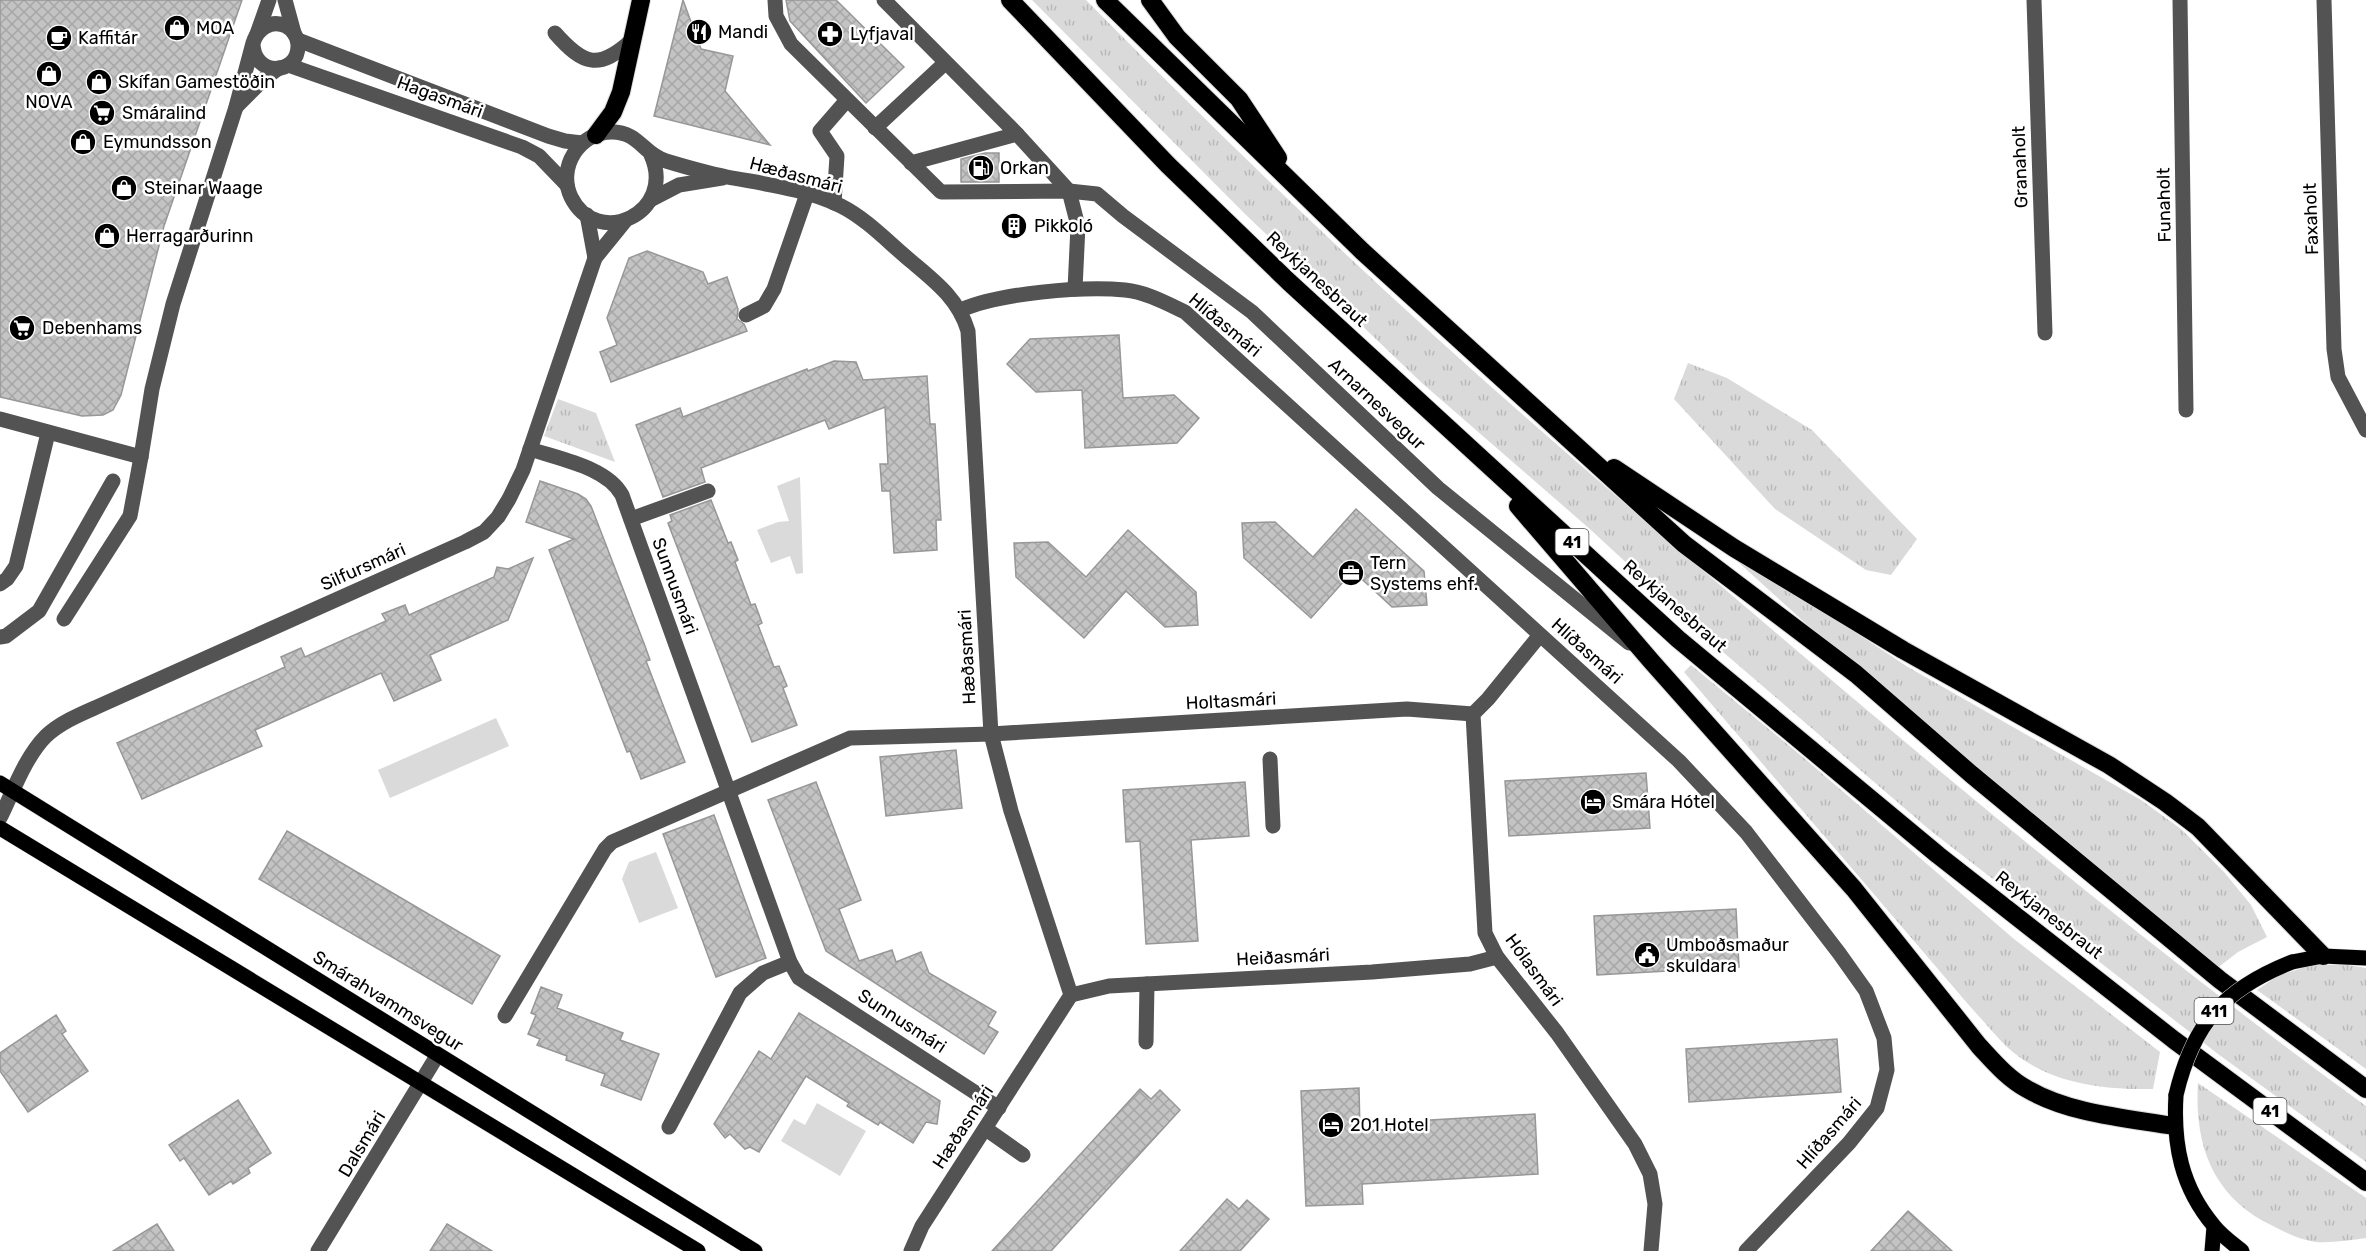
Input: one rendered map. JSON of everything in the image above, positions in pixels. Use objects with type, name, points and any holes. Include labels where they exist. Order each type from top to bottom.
[{"type":"highway","points":[[589,139],[613,112],[621,92],[641,0]]},
{"type":"highway","name":"Reykjanesbraut","points":[[1010,0],[1168,165],[1289,282],[1678,639],[1938,855],[2174,1040],[2366,1182]]},
{"type":"highway","points":[[1105,0],[1362,251],[1684,543],[1856,674],[1971,774],[2220,980],[2366,1089]]},
{"type":"highway","points":[[1150,0],[1177,38],[1239,99],[1299,189]]},
{"type":"highway","points":[[1559,431],[1734,548],[1903,650],[2109,765],[2165,802],[2198,827],[2323,956]]},
{"type":"highway","points":[[1466,446],[1652,662],[1854,889],[1979,1046],[2000,1069],[2026,1089],[2056,1102],[2089,1111],[2174,1126]]},
{"type":"main road","name":"Smárahvammsvegur","points":[[0,783],[437,1056],[755,1251]]},
{"type":"main road","points":[[0,828],[699,1251]]},
{"type":"main road","name":"411","points":[[2242,1251],[2214,1227],[2193,1197],[2179,1162],[2174,1126],[2176,1095],[2187,1055],[2196,1036],[2214,1011],[2246,984],[2264,973],[2292,962],[2323,956],[2366,958]]},
{"type":"main road","points":[[2212,1251],[2214,1227]]},
{"type":"street","points":[[64,619],[130,516],[152,389],[173,304],[269,0]]},
{"type":"street","points":[[236,106],[297,54],[296,36],[285,0]]},
{"type":"street","name":"Arnarnesvegur","points":[[775,0],[776,16],[791,44],[941,192],[1069,191],[1097,194],[1252,312],[1438,488],[1652,662]]},
{"type":"street","points":[[884,0],[1017,134],[1069,191],[1078,226],[1075,289]]},
{"type":"street","name":"Granaholt","points":[[2034,0],[2045,333]]},
{"type":"street","name":"Funaholt","points":[[2180,0],[2186,410]]},
{"type":"street","name":"Faxaholt","points":[[2324,0],[2334,349],[2338,377],[2366,430]]},
{"type":"street","name":"Hagasmári","points":[[587,215],[578,207],[567,185],[539,156],[522,147],[284,67],[265,66],[253,50],[255,39],[261,29],[275,23],[282,24],[296,36],[548,136],[565,141],[589,139],[608,132],[627,135],[644,144],[651,154]]},
{"type":"street","points":[[555,33],[576,54],[593,60],[615,56],[632,40]]},
{"type":"street","points":[[875,128],[945,63]]},
{"type":"street","points":[[834,203],[837,156],[820,132],[847,100]]},
{"type":"street","points":[[911,163],[1017,134]]},
{"type":"street","points":[[567,185],[569,162],[589,139]]},
{"type":"street","points":[[587,215],[612,222],[625,221],[640,212],[652,199],[657,177],[656,165],[651,154]]},
{"type":"street","name":"Hæðasmári","points":[[651,154],[725,177],[756,181],[834,203],[862,220],[943,289],[961,310],[970,343],[991,734],[1011,811],[1071,995],[922,1226],[911,1251]]},
{"type":"street","name":"Hæðasmári","points":[[652,199],[679,185],[725,177]]},
{"type":"street","points":[[746,315],[764,306],[774,289],[807,194]]},
{"type":"street","name":"Silfursmári","points":[[587,215],[595,258]]},
{"type":"street","name":"Silfursmári","points":[[0,818],[34,751],[46,736],[76,717],[465,543],[484,532],[498,517],[523,470],[595,258],[625,221]]},
{"type":"street","name":"Hlíðasmári","points":[[961,310],[993,300],[1075,289],[1126,290],[1159,300],[1185,312],[1679,761],[1746,832],[1866,991],[1884,1038],[1887,1070],[1877,1108],[1850,1143],[1746,1251]]},
{"type":"street","points":[[0,420],[141,457]]},
{"type":"street","points":[[0,584],[7,579],[16,566],[48,433]]},
{"type":"street","name":"Sunnusmári","points":[[530,449],[596,472],[608,478],[619,489],[790,962],[799,978],[999,1108]]},
{"type":"street","points":[[0,637],[6,636],[39,611],[112,481]]},
{"type":"street","points":[[631,519],[708,491]]},
{"type":"street","points":[[1473,714],[1488,699],[1540,634]]},
{"type":"street","name":"Holtasmári","points":[[991,734],[1407,710],[1473,714]]},
{"type":"street","name":"Hólasmári","points":[[1473,714],[1485,933],[1497,957],[1557,1033],[1635,1144],[1650,1174],[1655,1204],[1651,1251]]},
{"type":"street","points":[[505,1016],[567,929],[605,849],[612,842],[850,738],[991,734]]},
{"type":"street","points":[[1270,759],[1273,826]]},
{"type":"street","name":"Heiðasmári","points":[[1071,995],[1109,986],[1372,972],[1470,964],[1497,957]]},
{"type":"street","points":[[669,1127],[740,993],[748,983],[763,973],[790,962]]},
{"type":"street","points":[[1146,1042],[1147,984]]},
{"type":"street","name":"Dalsmári","points":[[318,1251],[437,1056]]},
{"type":"street","points":[[986,1129],[1023,1155]]},
{"type":"street","name":"Hæðasmári","points":[[897,1251],[922,1226]]},
{"type":"green space","points":[[1032,0],[1086,0],[1341,250],[1610,491],[1865,708],[2076,883],[2366,1106],[2366,1162],[2218,1054],[1931,831],[1716,646],[1591,530],[1423,384],[1245,214]]},
{"type":"green space","points":[[1688,363],[1727,378],[1812,430],[1917,539],[1891,575],[1866,570],[1775,509],[1674,399]]},
{"type":"green space","points":[[558,399],[596,413],[615,462],[544,436]]},
{"type":"green space","points":[[800,477],[803,573],[796,574],[790,556],[771,563],[757,530],[778,522],[789,521],[777,486]]},
{"type":"green space","points":[[1739,556],[1908,667],[2141,800],[2181,829],[2224,872],[2251,905],[2267,937],[2238,952],[2216,969],[1855,668],[1737,561]]},
{"type":"green space","points":[[1691,665],[1804,758],[2014,939],[2160,1052],[2153,1089],[2114,1088],[2076,1082],[2039,1069],[2007,1047],[1684,672]]},
{"type":"green space","points":[[496,718],[509,746],[390,798],[378,770]]},
{"type":"green space","points":[[656,852],[678,908],[639,923],[622,879],[629,862]]},
{"type":"green space","points":[[2312,965],[2348,965],[2366,968],[2366,1069],[2257,990],[2279,975]]},
{"type":"green space","points":[[2198,1083],[2366,1198],[2366,1238],[2329,1242],[2305,1240],[2273,1226],[2235,1201],[2222,1185],[2204,1148],[2200,1128]]},
{"type":"green space","points":[[817,1103],[866,1131],[840,1176],[781,1141],[794,1119],[805,1125]]},
{"type":"building","name":"Smáralind","points":[[0,0],[242,0],[164,226],[121,395],[113,410],[103,415],[82,416],[0,397]]},
{"type":"building","points":[[683,0],[701,49],[733,56],[725,91],[770,145],[654,116]]},
{"type":"building","points":[[786,0],[836,0],[904,67],[866,103],[790,21]]},
{"type":"building","points":[[985,153],[999,153],[999,182],[961,182],[961,159]]},
{"type":"building","points":[[647,251],[703,272],[708,284],[727,277],[738,309],[737,319],[744,324],[747,331],[611,382],[600,352],[617,345],[607,318],[629,258]]},
{"type":"building","points":[[1119,335],[1123,398],[1174,395],[1199,418],[1177,443],[1085,448],[1082,390],[1036,392],[1007,364],[1030,339]]},
{"type":"building","points":[[834,361],[856,362],[863,380],[927,376],[930,424],[935,424],[941,520],[936,520],[937,550],[894,553],[890,491],[882,491],[880,464],[888,464],[885,407],[829,429],[825,420],[701,468],[705,482],[663,497],[636,425],[680,408],[683,417],[807,369],[808,371]]},
{"type":"building","points":[[540,481],[578,494],[591,506],[645,646],[650,660],[646,661],[685,762],[641,779],[630,751],[627,752],[549,550],[574,539],[526,522]]},
{"type":"building","points":[[711,500],[728,543],[731,542],[738,560],[735,562],[751,605],[755,604],[762,623],[758,625],[774,667],[779,666],[787,686],[783,688],[797,725],[752,742],[668,523],[672,521],[670,515]]},
{"type":"building","points":[[1356,509],[1424,571],[1427,605],[1392,607],[1353,571],[1311,618],[1244,558],[1242,523],[1275,522],[1313,557]]},
{"type":"building","points":[[1128,530],[1196,592],[1198,625],[1165,627],[1126,591],[1084,638],[1016,577],[1014,543],[1048,542],[1086,577]]},
{"type":"building","points":[[533,558],[508,620],[430,655],[441,680],[394,701],[381,673],[255,730],[262,746],[142,799],[117,743],[285,667],[281,657],[301,648],[305,657],[386,621],[382,614],[405,605],[409,615],[494,577],[497,567],[508,569]]},
{"type":"building","points":[[956,750],[962,808],[886,816],[880,757]]},
{"type":"building","points":[[1646,773],[1650,828],[1509,836],[1505,781]]},
{"type":"building","points":[[816,782],[861,900],[839,909],[859,961],[892,950],[896,962],[921,952],[929,973],[996,1012],[988,1026],[998,1032],[984,1054],[826,951],[768,800]]},
{"type":"building","points":[[1245,782],[1249,836],[1191,840],[1198,941],[1146,944],[1140,841],[1126,842],[1123,790]]},
{"type":"building","points":[[714,815],[766,958],[716,977],[663,834]]},
{"type":"building","points":[[287,831],[500,956],[472,1004],[259,879]]},
{"type":"building","points":[[1736,909],[1739,967],[1597,975],[1594,916]]},
{"type":"building","points":[[541,987],[562,995],[557,1008],[623,1033],[620,1040],[659,1054],[641,1100],[601,1085],[605,1074],[566,1060],[567,1056],[537,1045],[540,1039],[528,1034],[536,1015],[531,1013]]},
{"type":"building","points":[[799,1013],[940,1101],[937,1124],[926,1122],[913,1143],[880,1122],[878,1125],[847,1106],[849,1103],[806,1076],[759,1152],[750,1147],[745,1149],[730,1134],[725,1138],[714,1124],[759,1051],[771,1059]]},
{"type":"building","points":[[56,1015],[66,1031],[62,1034],[88,1071],[28,1112],[0,1071],[0,1053]]},
{"type":"building","points":[[1837,1039],[1841,1092],[1689,1102],[1686,1049]]},
{"type":"building","points":[[1359,1088],[1360,1131],[1409,1128],[1413,1121],[1535,1114],[1538,1174],[1362,1184],[1363,1204],[1306,1206],[1301,1091]]},
{"type":"building","points":[[1140,1089],[1151,1099],[1160,1090],[1180,1110],[1051,1251],[992,1251]]},
{"type":"building","points":[[238,1100],[271,1153],[248,1168],[250,1173],[233,1184],[231,1181],[209,1195],[184,1158],[180,1161],[169,1145]]},
{"type":"building","points":[[1227,1199],[1239,1209],[1247,1200],[1269,1219],[1240,1251],[1180,1251]]},
{"type":"building","points":[[1908,1211],[1952,1251],[1871,1251]]},
{"type":"building","points":[[157,1224],[174,1251],[113,1251]]},
{"type":"building","points":[[447,1224],[492,1251],[430,1251]]},
{"type":"place","name":"MOA","points":[[177,28]]},
{"type":"place","name":"Mandi","points":[[699,32]]},
{"type":"place","name":"Lyfjaval","points":[[830,34]]},
{"type":"place","name":"Kaffitár","points":[[59,38]]},
{"type":"place","name":"NOVA","points":[[49,74]]},
{"type":"place","name":"Skífan Gamestöðin","points":[[99,82]]},
{"type":"place","name":"Smáralind","points":[[102,113]]},
{"type":"place","name":"Eymundsson","points":[[83,142]]},
{"type":"place","name":"Orkan","points":[[981,168]]},
{"type":"place","name":"Steinar Waage","points":[[124,188]]},
{"type":"place","name":"Pikkoló","points":[[1014,226]]},
{"type":"place","name":"Herragarðurinn","points":[[107,236]]},
{"type":"place","name":"Debenhams","points":[[22,328]]},
{"type":"place","name":"Tern Systems ehf.","points":[[1351,573]]},
{"type":"place","name":"Smára Hótel","points":[[1593,802]]},
{"type":"place","name":"Umboðsmaður skuldara","points":[[1647,955]]},
{"type":"place","name":"201 Hotel","points":[[1331,1125]]}]
